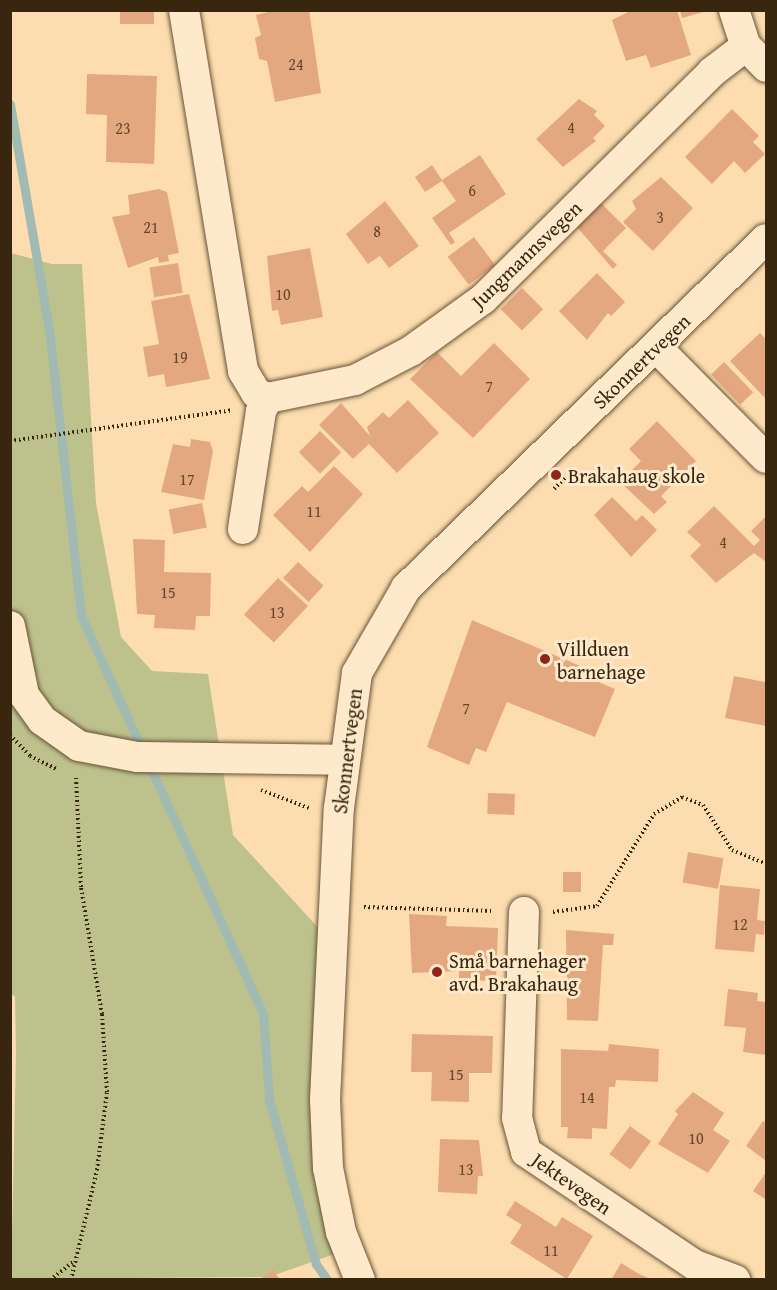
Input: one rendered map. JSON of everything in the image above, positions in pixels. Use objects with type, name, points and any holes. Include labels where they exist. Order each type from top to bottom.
[{"type":"street","points":[[184,10],[243,371],[265,405],[243,530]]},
{"type":"street","points":[[734,10],[746,46],[766,67]]},
{"type":"street","name":"Jungmannsvegen","points":[[265,405],[356,380],[411,351],[483,299],[712,72],[746,46]]},
{"type":"street","name":"Skonnertvegen","points":[[360,1280],[340,1232],[328,1168],[325,1100],[344,760],[357,673],[406,588],[766,239]]},
{"type":"street","points":[[657,347],[764,452]]},
{"type":"street","points":[[10,626],[24,695],[42,720],[79,746],[137,757],[344,760]]},
{"type":"street","name":"Jektevegen","points":[[524,912],[517,1118],[526,1152],[695,1265],[735,1280]]},
{"type":"path","points":[[10,441],[94,434],[265,405]]},
{"type":"path","points":[[544,498],[568,474]]},
{"type":"path","points":[[71,1280],[97,1170],[107,1092],[102,1014],[81,887],[76,776]]},
{"type":"path","points":[[363,907],[584,912],[597,906],[654,814],[682,797],[703,805],[732,850],[766,864]]},
{"type":"path","points":[[362,919],[363,897]]},
{"type":"path","points":[[50,1280],[74,1262]]},
{"type":"green space","points":[[11,253],[52,264],[82,264],[96,503],[121,637],[152,671],[208,674],[233,835],[335,946],[329,1076],[346,1250],[269,1277],[11,1279],[16,1052],[15,996],[11,995]]},
{"type":"building","points":[[120,10],[154,10],[154,24],[120,24]]},
{"type":"building","points":[[276,10],[309,10],[321,93],[275,102],[267,61],[259,59],[255,38],[261,35],[256,15]]},
{"type":"building","points":[[632,10],[677,10],[691,55],[651,68],[646,55],[626,61],[612,20]]},
{"type":"building","points":[[680,10],[707,10],[707,11],[682,18]]},
{"type":"building","points":[[87,74],[157,76],[154,164],[106,162],[107,115],[86,114]]},
{"type":"building","points":[[579,99],[597,111],[594,115],[605,126],[593,138],[596,141],[563,167],[536,139]]},
{"type":"building","points":[[732,109],[759,136],[753,142],[765,154],[745,173],[734,161],[712,184],[685,157]]},
{"type":"building","points":[[480,155],[506,194],[449,233],[455,242],[451,245],[432,218],[456,201],[442,181],[425,192],[415,177],[432,165],[442,180]]},
{"type":"building","points":[[661,177],[693,208],[653,251],[623,222],[636,209],[632,201]]},
{"type":"building","points":[[159,189],[167,192],[179,253],[168,255],[169,261],[159,263],[158,257],[128,268],[112,217],[130,214],[128,195]]},
{"type":"building","points":[[385,201],[419,246],[389,268],[380,256],[368,264],[346,234]]},
{"type":"building","points":[[600,202],[626,228],[603,251],[617,265],[613,269],[576,226]]},
{"type":"building","points":[[474,237],[495,265],[469,285],[448,257]]},
{"type":"building","points":[[310,248],[323,317],[281,325],[278,310],[272,311],[267,256]]},
{"type":"building","points":[[178,263],[183,293],[154,297],[149,268]]},
{"type":"building","points":[[597,273],[625,302],[611,316],[608,313],[587,340],[559,311]]},
{"type":"building","points":[[522,288],[543,309],[522,330],[501,309]]},
{"type":"building","points":[[189,294],[210,379],[166,387],[164,374],[148,377],[143,347],[159,344],[151,301]]},
{"type":"building","points":[[760,333],[766,339],[766,399],[730,361]]},
{"type":"building","points":[[494,343],[530,379],[473,438],[410,379],[437,352],[461,376]]},
{"type":"building","points":[[724,362],[753,392],[740,405],[711,375]]},
{"type":"building","points":[[408,400],[439,433],[397,473],[369,444],[353,459],[319,425],[341,403],[370,436],[367,427],[383,412],[389,418]]},
{"type":"building","points":[[657,421],[696,461],[661,496],[667,502],[654,514],[620,482],[641,461],[629,449]]},
{"type":"building","points":[[320,431],[341,452],[320,473],[299,452]]},
{"type":"building","points":[[191,439],[210,442],[213,451],[204,500],[161,492],[173,444],[190,447]]},
{"type":"building","points":[[334,466],[363,494],[310,552],[273,515],[302,486],[308,492]]},
{"type":"building","points":[[612,497],[636,521],[642,515],[657,530],[631,557],[594,515]]},
{"type":"building","points":[[202,503],[207,528],[173,534],[169,509]]},
{"type":"building","points":[[714,506],[754,546],[760,540],[751,531],[766,516],[766,562],[754,553],[716,583],[690,556],[701,545],[687,532]]},
{"type":"building","points":[[133,539],[165,540],[164,572],[211,573],[210,616],[196,616],[195,630],[154,628],[155,615],[137,614]]},
{"type":"building","points":[[298,562],[324,586],[309,602],[283,578]]},
{"type":"building","points":[[278,578],[308,606],[274,643],[244,615]]},
{"type":"building","points":[[472,620],[599,674],[596,681],[615,689],[595,737],[507,702],[486,752],[476,748],[469,765],[427,747]]},
{"type":"building","points":[[734,676],[766,682],[766,726],[725,718]]},
{"type":"building","points":[[488,793],[515,794],[514,815],[487,814]]},
{"type":"building","points":[[688,852],[723,858],[718,889],[683,883]]},
{"type":"building","points":[[563,872],[581,872],[581,892],[563,892]]},
{"type":"building","points":[[720,885],[760,889],[757,920],[765,921],[764,935],[756,934],[754,952],[715,949]]},
{"type":"building","points":[[409,914],[447,916],[446,926],[498,928],[496,981],[459,980],[459,971],[412,973]]},
{"type":"building","points":[[566,930],[614,934],[613,945],[603,945],[598,1021],[567,1020]]},
{"type":"building","points":[[728,989],[758,993],[757,1001],[766,1002],[766,1055],[743,1052],[746,1028],[724,1026]]},
{"type":"building","points":[[412,1034],[493,1036],[492,1073],[469,1073],[469,1102],[431,1101],[432,1072],[411,1072]]},
{"type":"building","points":[[609,1044],[659,1049],[658,1082],[616,1080],[615,1087],[609,1087],[607,1129],[592,1128],[592,1139],[567,1138],[568,1127],[561,1127],[561,1049],[608,1051]]},
{"type":"building","points":[[693,1092],[724,1113],[713,1130],[730,1141],[708,1173],[658,1144],[678,1114],[675,1111]]},
{"type":"building","points":[[763,1121],[766,1123],[766,1161],[746,1146]]},
{"type":"building","points":[[630,1126],[651,1141],[630,1170],[609,1154]]},
{"type":"building","points":[[440,1139],[479,1140],[483,1176],[478,1176],[477,1194],[438,1192]]},
{"type":"building","points":[[766,1172],[766,1200],[753,1191]]},
{"type":"building","points":[[515,1201],[556,1227],[562,1217],[593,1236],[567,1279],[510,1243],[522,1225],[506,1215]]},
{"type":"building","points":[[621,1263],[639,1274],[653,1280],[611,1280]]},
{"type":"building","points":[[273,1269],[280,1280],[259,1280]]},
{"type":"waterway","points":[[10,104],[49,329],[81,616],[263,1013],[269,1099],[316,1264],[327,1280]]},
{"type":"place","name":"Brakahaug skole","points":[[556,475]]},
{"type":"place","name":"Villduen barnehage","points":[[545,659]]},
{"type":"place","name":"Små barnehager avd. Brakahaug","points":[[437,972]]}]
